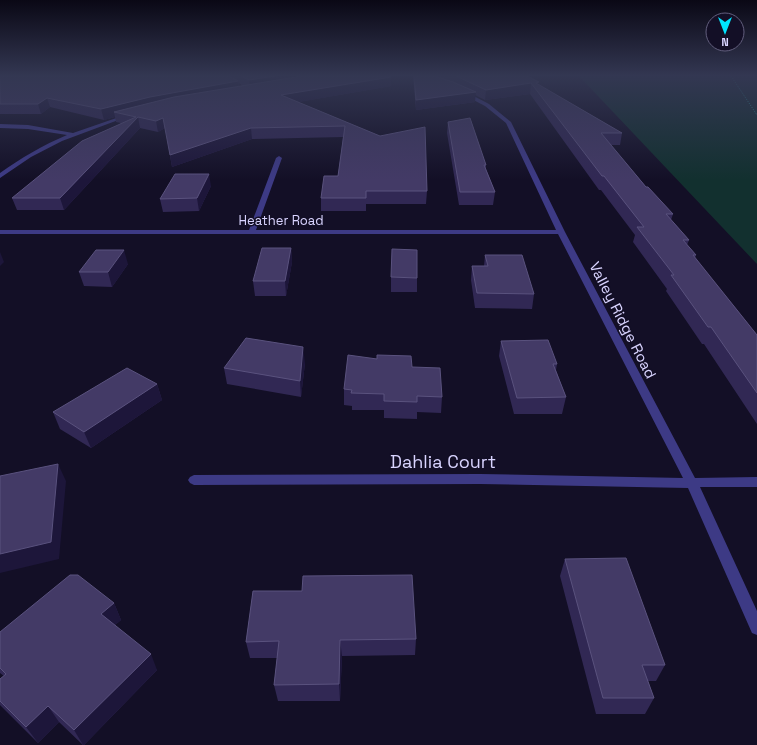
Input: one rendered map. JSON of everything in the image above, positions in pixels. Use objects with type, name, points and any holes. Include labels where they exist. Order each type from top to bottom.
[{"type":"street","name":"Valley Ridge Road","points":[[494,111],[508,122],[561,232],[702,503],[757,628]]},
{"type":"street","points":[[0,176],[28,155],[72,134],[102,123],[131,115]]},
{"type":"street","points":[[0,126],[28,127],[72,134]]},
{"type":"street","points":[[252,232],[279,158]]},
{"type":"street","name":"Heather Road","points":[[0,232],[561,232]]},
{"type":"street","name":"Dahlia Court","points":[[194,480],[480,479],[691,483],[757,482]]},
{"type":"green space","points":[[612,111],[757,111],[757,264]]},
{"type":"building","points":[[119,111],[319,111],[380,136],[425,127],[427,191],[366,191],[366,198],[321,198],[324,176],[338,176],[345,126],[251,128],[170,155],[163,118],[156,121],[138,117],[60,198],[12,198],[82,141],[136,117],[114,112]]},
{"type":"building","points":[[552,111],[584,111],[622,133],[601,133],[646,187],[648,187],[673,214],[666,214],[689,240],[683,240],[696,255],[693,255],[757,335],[757,393],[711,327],[708,327],[671,275],[674,275],[637,227],[644,227],[604,176],[602,176]]},
{"type":"building","points":[[470,118],[486,165],[484,165],[495,192],[460,192],[448,122]]},
{"type":"building","points":[[175,174],[209,174],[197,198],[160,199]]},
{"type":"building","points":[[262,248],[291,248],[285,281],[253,281]]},
{"type":"building","points":[[392,249],[417,250],[417,278],[391,277]]},
{"type":"building","points":[[96,250],[124,250],[108,272],[79,272]]},
{"type":"building","points":[[485,255],[522,255],[534,294],[477,293],[472,266],[488,266]]},
{"type":"building","points":[[246,338],[303,347],[300,381],[224,368]]},
{"type":"building","points":[[548,340],[557,364],[553,364],[566,397],[517,398],[501,341]]},
{"type":"building","points":[[348,355],[377,359],[377,355],[411,356],[412,367],[440,368],[442,397],[417,396],[417,402],[384,401],[384,394],[351,393],[352,390],[344,389]]},
{"type":"building","points":[[127,368],[157,384],[84,432],[53,412]]},
{"type":"building","points":[[58,464],[51,542],[0,554],[0,476]]},
{"type":"building","points":[[626,558],[665,665],[642,665],[654,698],[603,698],[565,559]]},
{"type":"building","points":[[70,575],[78,575],[114,603],[101,614],[151,654],[74,730],[48,706],[26,727],[0,701],[0,679],[6,674],[0,668],[0,632]]},
{"type":"building","points":[[412,575],[416,639],[340,640],[339,684],[274,685],[279,641],[246,642],[253,591],[302,591],[303,576]]}]
